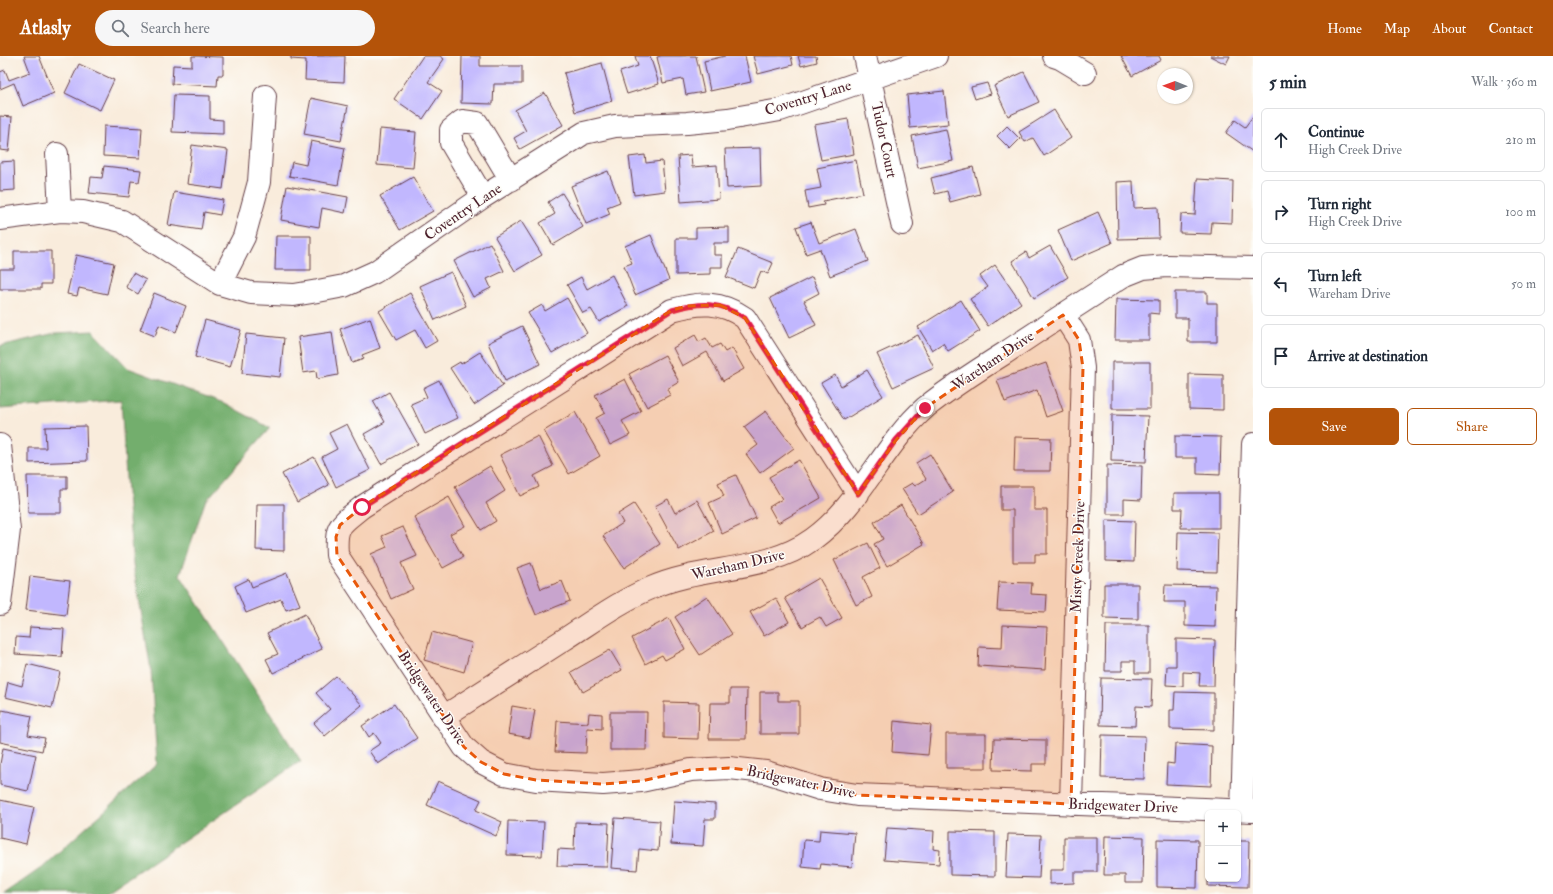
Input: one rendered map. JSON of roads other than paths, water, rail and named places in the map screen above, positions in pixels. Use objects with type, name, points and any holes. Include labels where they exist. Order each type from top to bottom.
[{"type":"street","name":"Tudor Court","points":[[865,56],[902,224]]},
{"type":"street","name":"Coventry Lane","points":[[0,218],[60,211],[83,212],[122,221],[220,284],[251,293],[294,296],[344,286],[375,272],[483,197],[584,133],[615,126],[687,123],[728,119],[780,110],[936,56]]},
{"type":"street","points":[[1054,56],[1085,73]]},
{"type":"street","points":[[220,284],[244,237],[259,182],[265,96]]},
{"type":"street","points":[[483,197],[451,143],[451,130],[462,121],[477,123],[511,180]]},
{"type":"street","points":[[57,154],[60,211]]},
{"type":"street","name":"Wareham Drive","points":[[443,718],[615,605],[652,587],[691,576],[790,554],[813,539],[840,516],[858,494],[896,440],[925,408],[960,382],[1123,276],[1143,268],[1167,266],[1253,268]]},
{"type":"street","name":"Bridgewater Drive","points":[[858,494],[745,318],[733,309],[720,305],[688,306],[672,310],[362,507],[340,525],[336,538],[337,555],[443,718],[464,747],[481,762],[504,774],[536,780],[603,784],[641,781],[692,770],[729,768],[766,772],[820,789],[857,795],[1247,810]]},
{"type":"street","name":"Misty Creek Drive","points":[[1063,315],[1079,340],[1084,368],[1071,804]]},
{"type":"street","points":[[1247,810],[1253,444]]},
{"type":"street","points":[[0,445],[9,530],[0,604]]}]
